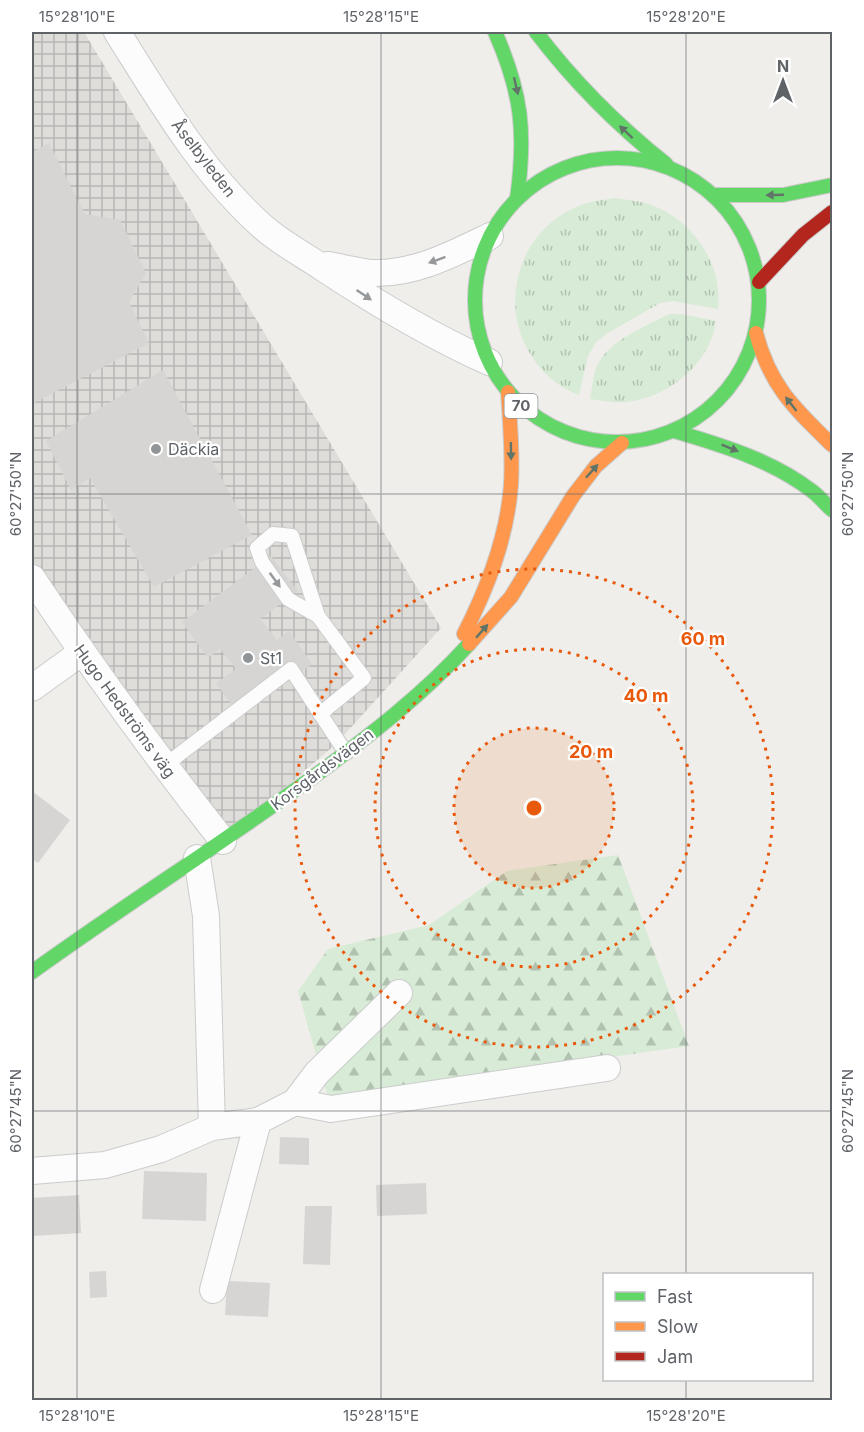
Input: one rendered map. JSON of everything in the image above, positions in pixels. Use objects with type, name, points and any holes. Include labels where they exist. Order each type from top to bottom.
[{"type":"main road","name":"70","points":[[495,32],[515,79],[520,104],[523,160],[517,199]]},
{"type":"main road","name":"70","points":[[536,32],[590,97],[632,138],[672,169]]},
{"type":"main road","name":"70","points":[[626,158],[672,169],[694,180],[713,195],[730,213],[744,234],[759,282],[760,308],[756,333],[747,358],[735,381],[717,402],[697,418],[674,431],[640,441],[622,443],[590,440],[559,430],[523,408],[508,392],[489,362],[481,342],[474,299],[481,257],[490,236],[517,199],[535,184],[578,163],[626,158]]},
{"type":"main road","points":[[713,195],[783,195],[832,185]]},
{"type":"main road","points":[[759,282],[818,221],[832,212]]},
{"type":"main road","name":"70","points":[[756,333],[766,366],[779,387],[795,409],[832,445]]},
{"type":"main road","name":"Korsgårdsvägen","points":[[442,674],[468,627],[489,581],[506,525],[511,485],[512,446],[508,392]]},
{"type":"main road","points":[[674,431],[721,445],[765,463],[809,489],[832,510]]},
{"type":"main road","name":"Korsgårdsvägen","points":[[32,972],[100,923],[223,841],[346,753],[442,674],[512,597],[587,476],[622,443]]},
{"type":"street","name":"Åselbyleden","points":[[117,32],[190,146],[228,192],[264,228],[375,302],[451,345],[489,362]]},
{"type":"street","name":"Åselbyleden","points":[[316,263],[373,273],[406,270],[439,260],[490,236]]},
{"type":"street","name":"Hugo Hedströms väg","points":[[32,578],[81,652],[164,766],[223,841]]},
{"type":"street","points":[[32,688],[81,652]]},
{"type":"street","points":[[197,858],[206,916],[212,1127]]},
{"type":"street","points":[[32,1171],[105,1165],[161,1149],[212,1127],[258,1121],[295,1102],[317,1073],[399,993]]},
{"type":"street","points":[[295,1102],[331,1109],[607,1068]]},
{"type":"street","points":[[213,1290],[258,1121]]},
{"type":"lane","points":[[318,616],[288,599],[262,562],[257,548],[273,534],[292,536],[318,616],[364,678],[320,714]]},
{"type":"lane","points":[[164,766],[291,669],[346,753]]},
{"type":"shaded area","points":[[32,32],[84,32],[441,628],[336,744],[223,841],[32,578]]},
{"type":"green space","points":[[615,198],[656,207],[670,214],[694,235],[711,262],[716,277],[718,309],[673,301],[660,303],[608,333],[596,342],[588,356],[579,395],[553,380],[533,358],[522,337],[516,316],[515,293],[528,250],[541,232],[558,217],[579,206]]},
{"type":"green space","points":[[670,314],[682,314],[716,321],[706,350],[687,374],[662,391],[633,401],[612,402],[590,399],[597,366],[602,357],[619,341]]},
{"type":"green space","points":[[618,855],[689,1046],[328,1097],[298,991],[328,949],[429,925],[507,871]]},
{"type":"building","points":[[49,143],[85,214],[120,220],[146,273],[129,302],[149,343],[32,404],[32,152]]},
{"type":"building","points":[[163,370],[252,535],[154,587],[90,478],[71,490],[46,441]]},
{"type":"building","points":[[271,556],[298,591],[260,619],[277,640],[289,631],[312,664],[240,716],[216,683],[236,669],[220,649],[208,658],[182,622]]},
{"type":"building","points":[[32,791],[70,820],[38,863],[32,859]]},
{"type":"building","points":[[280,1137],[309,1138],[309,1165],[279,1164]]},
{"type":"building","points":[[144,1171],[207,1173],[206,1221],[142,1219]]},
{"type":"building","points":[[426,1183],[427,1214],[377,1216],[376,1185]]},
{"type":"building","points":[[79,1195],[81,1233],[32,1236],[32,1198]]},
{"type":"building","points":[[305,1206],[332,1206],[330,1265],[303,1264]]},
{"type":"building","points":[[106,1271],[107,1297],[90,1298],[89,1272]]},
{"type":"building","points":[[227,1281],[270,1283],[268,1317],[225,1315]]},
{"type":"traffic: fast","points":[[495,32],[511,75],[520,114],[521,154],[517,199]]},
{"type":"traffic: fast","points":[[536,32],[597,102],[666,164]]},
{"type":"traffic: fast","points":[[603,158],[631,158],[658,164],[684,175],[718,199],[735,221],[748,246],[757,272],[759,300],[757,328],[748,354],[735,379],[718,401],[684,425],[658,436],[631,442],[603,442],[576,436],[550,425],[516,401],[492,367],[481,341],[475,314],[475,286],[481,259],[492,233],[516,199],[550,175],[576,164],[603,158]]},
{"type":"traffic: fast","points":[[713,195],[783,195],[832,185]]},
{"type":"traffic: fast","points":[[674,431],[763,462],[797,480],[832,510]]},
{"type":"traffic: fast","points":[[32,972],[354,747],[433,681],[469,644]]},
{"type":"traffic: slow","points":[[756,333],[768,368],[776,382],[795,407],[832,445]]},
{"type":"traffic: slow","points":[[464,634],[495,562],[509,505],[512,473],[508,392]]},
{"type":"traffic: slow","points":[[469,644],[511,597],[573,496],[596,466],[622,443]]},
{"type":"traffic: jam","points":[[759,282],[803,235],[832,212]]},
{"type":"place","name":"Däckia","points":[[156,449]]},
{"type":"place","name":"St1","points":[[248,658]]}]
